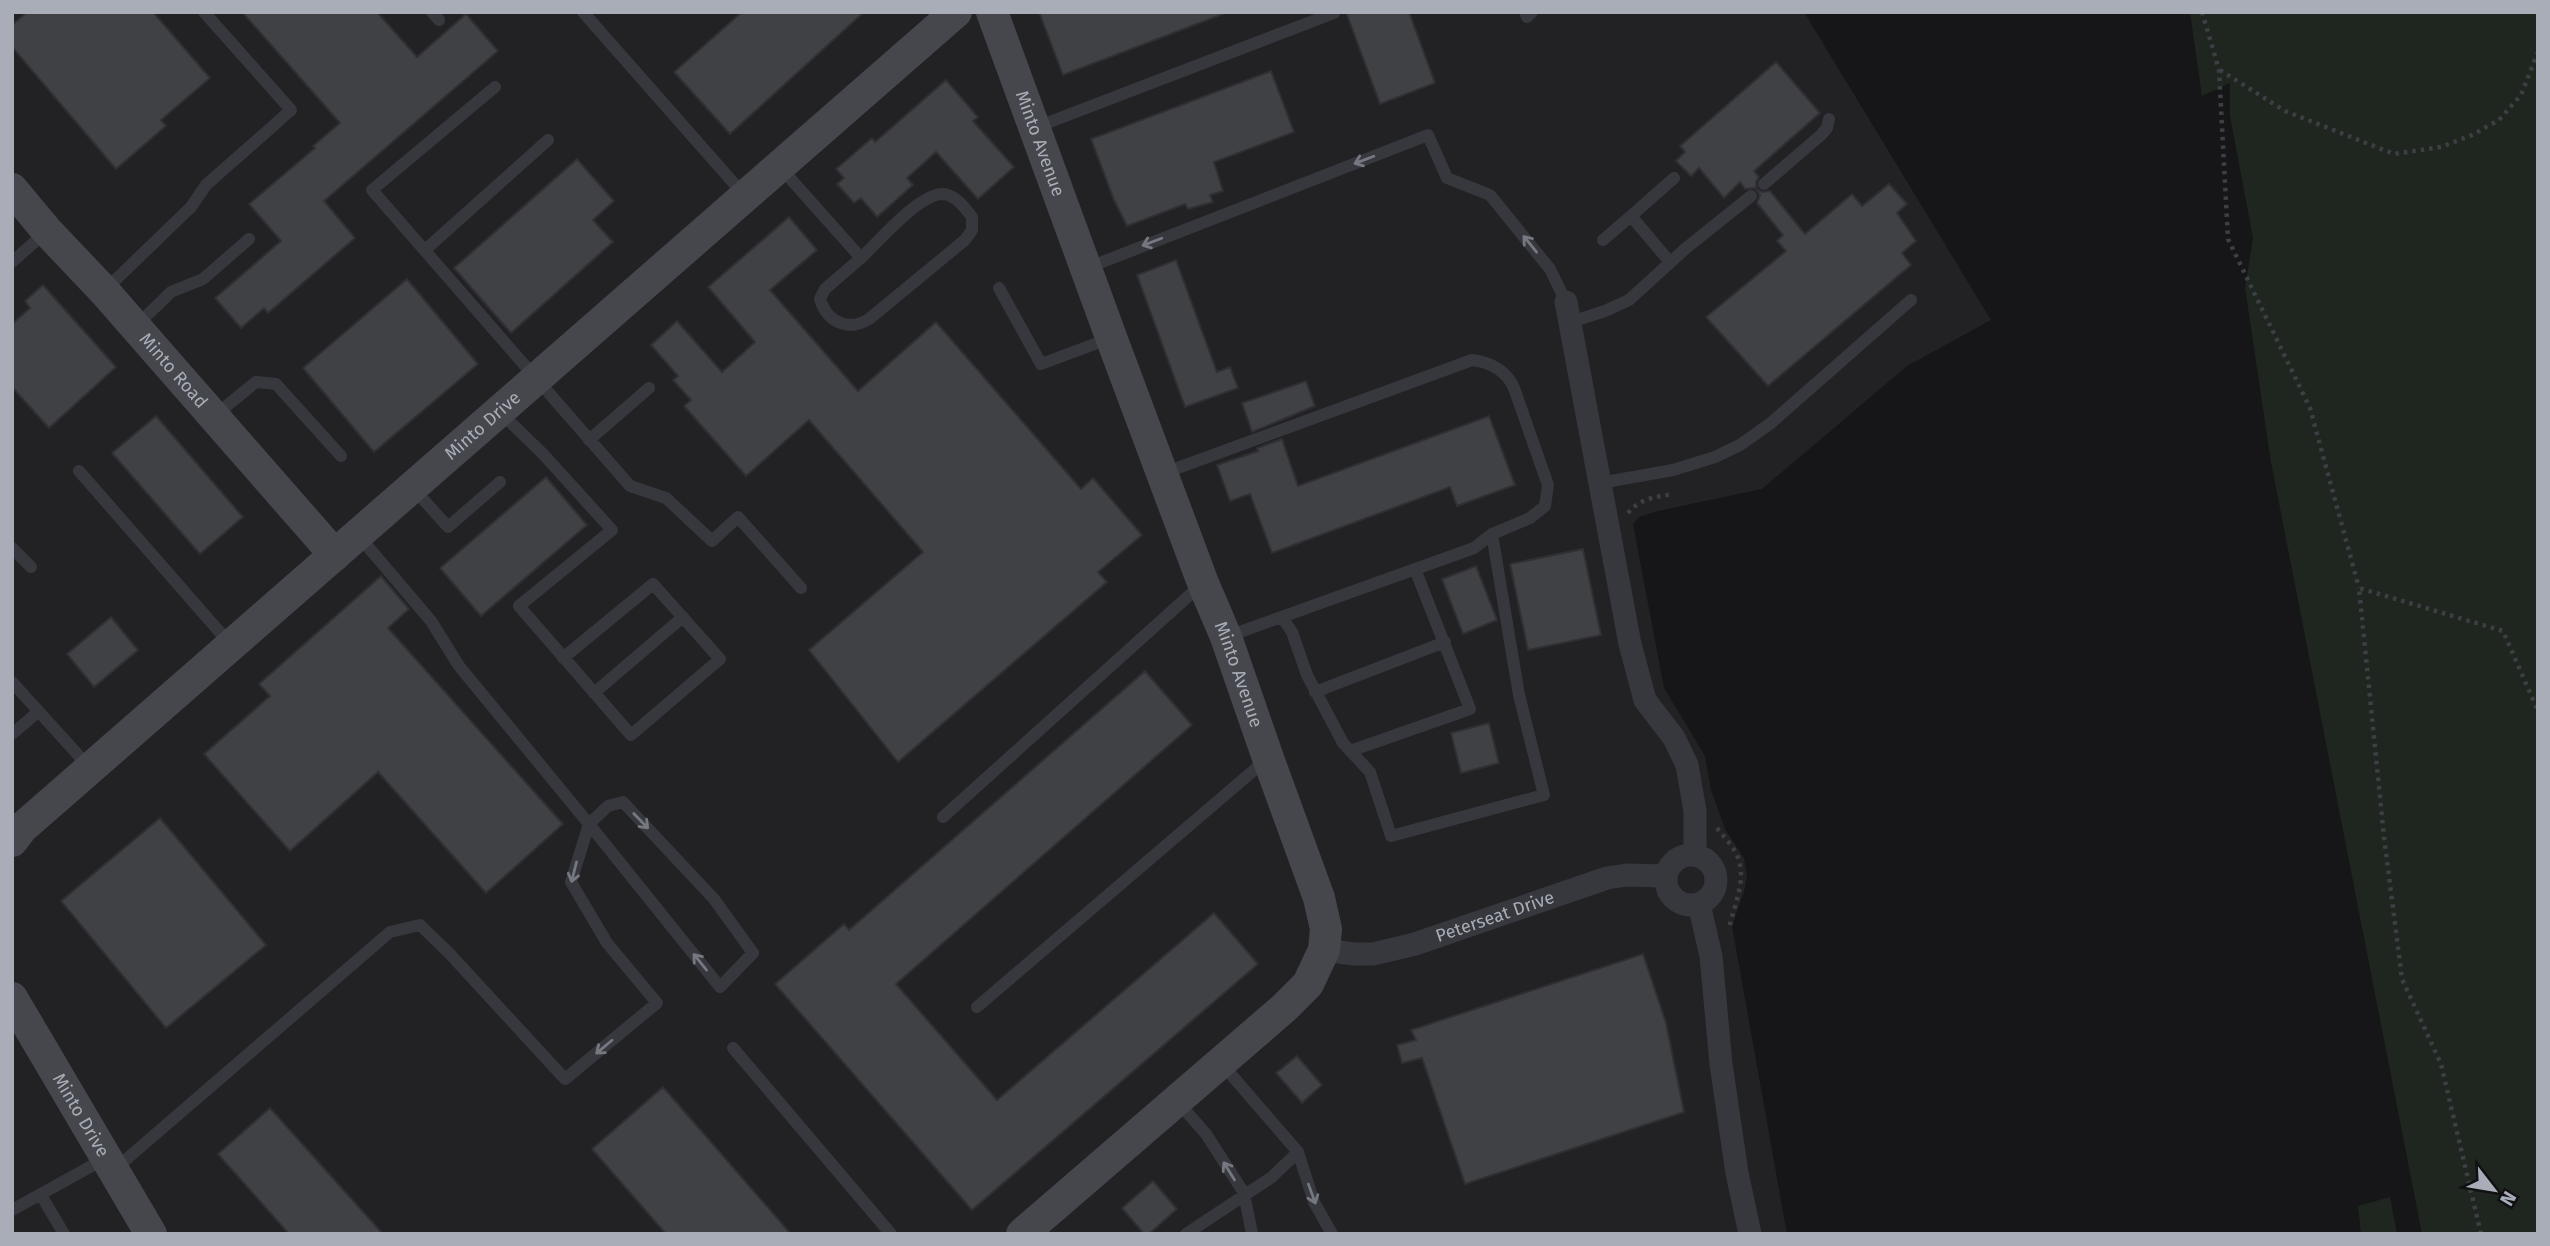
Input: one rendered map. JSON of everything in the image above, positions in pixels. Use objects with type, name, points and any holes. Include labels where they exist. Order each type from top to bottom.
[{"type":"street","name":"Minto Drive","points":[[12,841],[22,828],[956,12]]},
{"type":"street","name":"Minto Avenue","points":[[992,12],[1203,583],[1226,637],[1319,898],[1326,929],[1324,950],[1308,984],[1284,1008],[1022,1234]]},
{"type":"street","name":"Minto Road","points":[[12,189],[213,417],[346,545]]},
{"type":"street","points":[[1568,310],[1630,644],[1645,700],[1674,738],[1687,765],[1695,811],[1695,855]]},
{"type":"street","points":[[1695,855],[1710,862],[1716,877],[1712,893],[1699,904],[1690,905],[1675,899],[1666,885],[1666,876],[1668,869],[1679,857],[1695,855]]},
{"type":"street","name":"Peterseat Drive","points":[[1324,950],[1354,954],[1394,950],[1607,878],[1628,875],[1666,876]]},
{"type":"street","points":[[1699,904],[1711,957],[1721,1063],[1737,1173],[1750,1234]]},
{"type":"street","name":"Minto Drive","points":[[14,1007],[151,1234]]},
{"type":"lane","points":[[104,291],[191,207],[206,185],[291,110],[204,12]]},
{"type":"lane","points":[[583,12],[745,196]]},
{"type":"lane","points":[[1525,12],[1527,18],[1532,12]]},
{"type":"lane","points":[[1034,128],[1334,13]]},
{"type":"lane","points":[[495,87],[372,190],[630,486],[666,498],[712,541],[738,517],[801,588]]},
{"type":"lane","points":[[1764,184],[1821,135],[1827,128],[1829,119]]},
{"type":"lane","points":[[1087,268],[1428,135],[1447,178],[1490,195],[1550,269],[1568,310],[1577,320],[1617,307],[1629,300],[1670,262],[1751,196]]},
{"type":"lane","points":[[425,250],[548,140]]},
{"type":"lane","points":[[779,167],[861,258]]},
{"type":"lane","points":[[1603,240],[1674,178]]},
{"type":"lane","points":[[942,194],[952,196],[972,217],[972,230],[965,240],[869,319],[850,327],[838,323],[828,315],[820,299],[825,289],[861,258],[922,201],[942,194]]},
{"type":"lane","points":[[1631,216],[1670,262]]},
{"type":"lane","points":[[12,262],[47,231]]},
{"type":"lane","points":[[135,327],[172,292],[203,279],[250,239]]},
{"type":"lane","points":[[999,288],[1041,364],[1111,337]]},
{"type":"lane","points":[[1600,483],[1673,470],[1715,457],[1740,445],[1771,423],[1911,300]]},
{"type":"lane","points":[[1164,473],[1472,360],[1491,364],[1510,380],[1548,485],[1545,506],[1530,517],[1492,534],[1474,548],[1226,637]]},
{"type":"lane","points":[[213,417],[256,382],[276,384],[341,456]]},
{"type":"lane","points":[[589,440],[649,388]]},
{"type":"lane","points":[[499,411],[544,455],[612,530],[519,606],[594,693],[631,735],[720,659],[653,584],[564,658]]},
{"type":"lane","points":[[79,471],[231,645]]},
{"type":"lane","points":[[412,487],[448,527],[500,482]]},
{"type":"lane","points":[[1282,617],[1292,632],[1315,692],[1343,743],[1370,772],[1391,836],[1544,795],[1519,695],[1492,534]]},
{"type":"lane","points":[[12,1210],[110,1164],[390,932],[420,925],[565,1079],[657,1003],[607,943],[571,882],[589,824],[608,806],[623,802],[714,899],[753,953],[720,987],[589,824],[459,666],[431,621],[346,545]]},
{"type":"lane","points":[[12,548],[31,567]]},
{"type":"lane","points":[[1350,751],[1469,709],[1415,569]]},
{"type":"lane","points":[[943,817],[1203,583]]},
{"type":"lane","points":[[594,693],[683,617]]},
{"type":"lane","points":[[1315,692],[1445,642]]},
{"type":"lane","points":[[12,682],[91,768]]},
{"type":"lane","points":[[12,734],[38,712]]},
{"type":"lane","points":[[977,1007],[1268,758]]},
{"type":"lane","points":[[733,1048],[891,1234]]},
{"type":"lane","points":[[1221,1063],[1298,1152],[1314,1202],[1332,1234]]},
{"type":"lane","points":[[1177,1101],[1206,1134],[1244,1193],[1252,1234]]},
{"type":"lane","points":[[1186,1234],[1244,1193],[1272,1177],[1298,1152]]},
{"type":"lane","points":[[41,1195],[64,1234]]},
{"type":"path","points":[[2202,12],[2219,70],[2228,239],[2311,408],[2358,588],[2402,979],[2441,1064],[2481,1234]]},
{"type":"path","points":[[2219,70],[2285,111],[2394,154],[2441,146],[2470,136],[2498,120],[2521,95],[2538,52]]},
{"type":"path","points":[[2358,588],[2502,631],[2538,711]]},
{"type":"shaded area","points":[[12,12],[1804,12],[1991,320],[1907,366],[1762,489],[1658,511],[1639,517],[1633,524],[1664,688],[1705,756],[1711,790],[1725,829],[1744,858],[1747,876],[1732,926],[1787,1234],[12,1234]]},
{"type":"shaded area","points":[[2190,12],[2538,12],[2538,1234],[2422,1234],[2271,462],[2245,288],[2253,238],[2230,116],[2230,83],[2202,96]]},
{"type":"shaded area","points":[[2390,1197],[2397,1234],[2361,1234],[2358,1206]]},
{"type":"building","points":[[27,12],[153,12],[210,78],[161,120],[166,126],[116,169],[12,47],[12,25]]},
{"type":"building","points":[[242,12],[377,12],[417,57],[466,14],[498,51],[324,201],[355,238],[268,313],[264,308],[241,328],[215,298],[281,241],[249,204],[340,123]]},
{"type":"building","points":[[742,12],[864,12],[730,134],[674,72]]},
{"type":"building","points":[[1039,12],[1223,12],[1223,14],[1063,75]]},
{"type":"building","points":[[1346,12],[1409,12],[1435,83],[1380,104]]},
{"type":"building","points":[[1776,62],[1820,113],[1754,171],[1759,177],[1756,182],[1757,189],[1762,192],[1770,191],[1805,234],[1852,194],[1862,206],[1889,184],[1907,204],[1897,213],[1916,241],[1902,253],[1911,265],[1768,386],[1706,317],[1786,251],[1777,241],[1783,235],[1757,203],[1760,195],[1755,188],[1745,189],[1740,182],[1724,198],[1699,168],[1691,176],[1676,161],[1685,152],[1680,146]]},
{"type":"building","points":[[1271,71],[1294,132],[1214,162],[1223,191],[1210,195],[1213,202],[1188,209],[1185,204],[1127,226],[1091,139]]},
{"type":"building","points":[[946,80],[978,117],[973,121],[1014,167],[978,199],[936,152],[907,178],[913,185],[877,217],[861,198],[854,203],[837,184],[844,178],[836,169],[872,138],[875,142]]},
{"type":"building","points":[[577,159],[614,201],[593,220],[613,242],[511,333],[454,268]]},
{"type":"building","points":[[789,217],[817,250],[770,290],[858,391],[936,322],[1081,489],[1093,478],[1142,535],[1098,572],[1107,582],[898,762],[809,650],[923,552],[809,420],[746,476],[684,406],[691,400],[673,380],[678,376],[651,345],[677,321],[722,372],[755,342],[708,287]]},
{"type":"building","points":[[1176,260],[1217,372],[1230,367],[1238,388],[1185,407],[1137,275]]},
{"type":"building","points":[[407,279],[478,364],[374,452],[303,368]]},
{"type":"building","points":[[43,285],[116,367],[49,428],[12,387],[12,324],[30,308],[25,301]]},
{"type":"building","points":[[1306,381],[1315,406],[1252,432],[1242,403]]},
{"type":"building","points":[[156,416],[243,517],[200,554],[112,453]]},
{"type":"building","points":[[1489,416],[1515,485],[1457,506],[1450,487],[1272,553],[1250,494],[1230,501],[1217,465],[1258,451],[1257,448],[1282,439],[1298,486]]},
{"type":"building","points":[[546,477],[587,525],[481,616],[440,568]]},
{"type":"building","points":[[1583,549],[1601,635],[1528,650],[1510,564]]},
{"type":"building","points":[[1476,566],[1497,620],[1463,634],[1442,579]]},
{"type":"building","points":[[381,576],[409,609],[388,628],[563,824],[486,893],[378,772],[290,851],[204,754],[270,696],[259,684]]},
{"type":"building","points":[[111,617],[138,650],[94,687],[67,654]]},
{"type":"building","points":[[1145,671],[1192,725],[896,984],[997,1100],[1214,913],[1258,964],[972,1210],[775,984],[844,924],[849,930]]},
{"type":"building","points":[[1489,723],[1499,763],[1461,773],[1451,733]]},
{"type":"building","points":[[160,818],[266,945],[166,1028],[61,901]]},
{"type":"building","points":[[1643,954],[1666,1023],[1684,1112],[1465,1184],[1422,1058],[1402,1063],[1397,1045],[1416,1040],[1411,1030]]},
{"type":"building","points":[[1297,1056],[1322,1085],[1302,1103],[1276,1073]]},
{"type":"building","points":[[663,1087],[791,1234],[666,1234],[592,1149]]},
{"type":"building","points":[[270,1108],[383,1234],[289,1234],[218,1154]]},
{"type":"building","points":[[1153,1181],[1177,1209],[1149,1234],[1144,1234],[1122,1208]]}]
